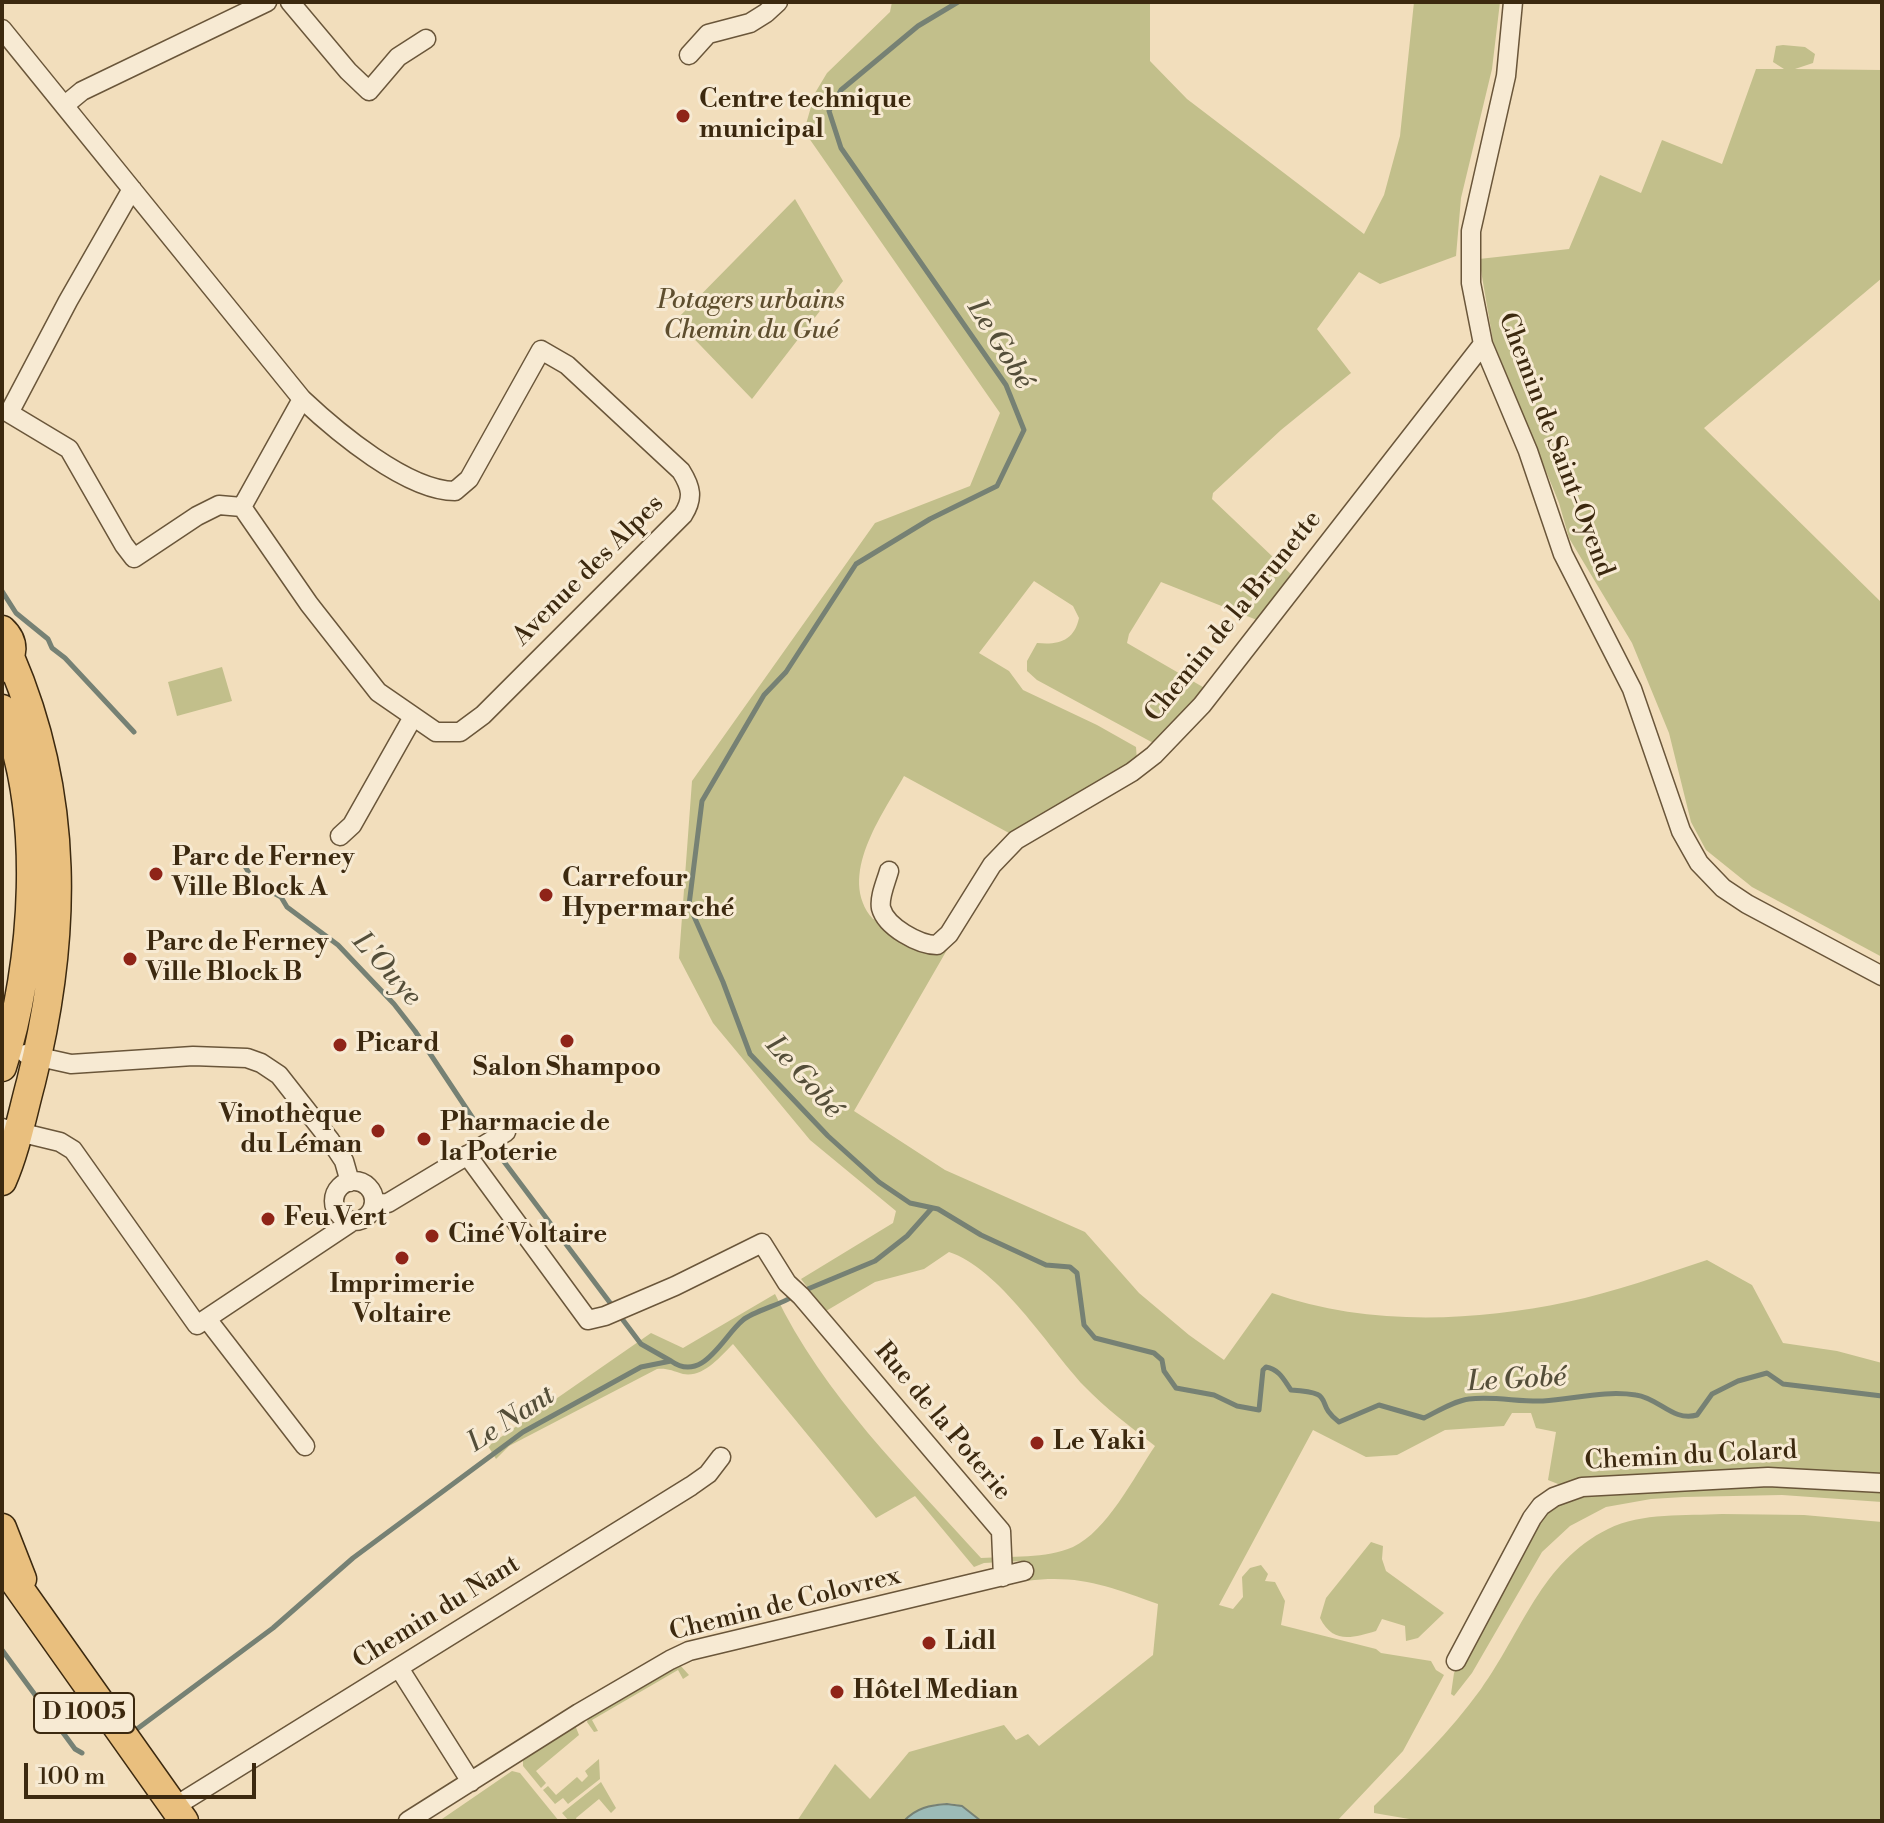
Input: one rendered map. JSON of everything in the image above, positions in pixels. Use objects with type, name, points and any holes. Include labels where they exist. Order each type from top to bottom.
[{"type":"main road","points":[[2,630],[10,640],[6,662],[42,753],[57,844],[55,948],[37,1057],[10,1130],[2,1181]]},
{"type":"main road","points":[[2,709],[13,739],[22,784],[31,866],[28,947],[5,1058]]},
{"type":"main road","name":"D 1005","points":[[2,1528],[32,1606]]},
{"type":"main road","name":"D 1005","points":[[2,1564],[177,1817]]},
{"type":"main road","name":"D 1005","points":[[2,1594],[177,1817]]},
{"type":"street","points":[[65,105],[82,91],[267,2]]},
{"type":"street","points":[[290,2],[348,71],[369,91],[398,57],[426,39]]},
{"type":"street","points":[[689,55],[708,34],[750,23],[778,2]]},
{"type":"street","name":"Chemin de Saint-Oyend","points":[[1513,2],[1506,76],[1471,231],[1471,283],[1483,344],[1528,451],[1563,554],[1632,689],[1681,831],[1699,863],[1723,888],[1747,904],[1882,976]]},
{"type":"street","name":"Avenue des Alpes","points":[[2,29],[302,399],[347,439],[414,481],[439,491],[455,491],[469,479],[541,350],[567,365],[681,471],[688,483],[690,504],[683,515],[483,715],[460,732],[436,732],[378,692],[309,604],[242,507]]},
{"type":"street","points":[[132,189],[9,413],[69,449],[134,558],[219,505],[242,507],[302,399]]},
{"type":"street","name":"Chemin de la Brunette","points":[[889,871],[881,897],[882,912],[912,937],[937,945],[949,934],[992,865],[1016,840],[1072,809],[1154,755],[1202,705],[1483,344]]},
{"type":"street","points":[[340,836],[352,825],[413,717]]},
{"type":"street","points":[[5,1058],[37,1057],[82,1064],[193,1056],[247,1058],[261,1063],[279,1075],[330,1140],[344,1161],[350,1182]]},
{"type":"street","points":[[10,1130],[60,1142],[73,1150],[202,1322],[305,1446]]},
{"type":"street","points":[[374,1204],[388,1203],[506,1132]]},
{"type":"street","name":"Rue de la Poterie","points":[[467,1155],[588,1320],[605,1316],[762,1243],[787,1283],[1001,1531],[1003,1577]]},
{"type":"street","points":[[202,1322],[353,1221],[365,1217],[374,1204],[373,1197],[366,1186],[350,1182],[337,1191],[334,1201],[341,1217],[353,1221]]},
{"type":"street","name":"Chemin du Nant","points":[[177,1817],[399,1668],[691,1486],[708,1474],[721,1457]]},
{"type":"street","name":"Chemin du Colard","points":[[1456,1661],[1532,1518],[1541,1506],[1570,1489],[1713,1478],[1768,1477],[1882,1483]]},
{"type":"street","name":"Chemin de Colovrex","points":[[416,1819],[579,1713],[689,1651],[1024,1571]]},
{"type":"street","points":[[399,1668],[471,1782]]},
{"type":"green space","points":[[892,2],[1150,2],[1150,61],[1187,99],[1364,234],[1384,195],[1400,136],[1414,2],[1500,2],[1492,69],[1461,198],[1456,256],[1380,284],[1359,272],[1317,329],[1351,373],[1281,430],[1213,493],[1212,499],[1295,578],[1262,622],[1161,582],[1129,634],[1127,643],[1208,690],[1157,745],[1037,680],[1027,671],[1027,661],[1037,643],[1064,640],[1073,632],[1079,618],[1073,606],[1034,581],[979,653],[1009,671],[1023,690],[1136,747],[1137,761],[1023,829],[1009,833],[904,776],[867,846],[859,884],[863,902],[873,919],[951,943],[854,1111],[945,1170],[1085,1232],[1139,1293],[1224,1360],[1272,1293],[1307,1304],[1381,1316],[1456,1317],[1567,1302],[1707,1260],[1752,1285],[1783,1343],[1837,1351],[1882,1363],[1882,1478],[1558,1484],[1548,1480],[1556,1432],[1536,1428],[1531,1413],[1512,1413],[1504,1426],[1445,1430],[1397,1455],[1366,1457],[1313,1430],[1219,1605],[1233,1609],[1243,1597],[1242,1577],[1250,1568],[1261,1565],[1268,1574],[1265,1581],[1275,1582],[1285,1601],[1281,1625],[1376,1649],[1381,1653],[1431,1661],[1436,1670],[1444,1675],[1403,1751],[1337,1821],[981,1821],[965,1808],[950,1803],[924,1808],[904,1821],[797,1821],[835,1764],[870,1799],[909,1752],[1004,1725],[1016,1740],[1028,1734],[1039,1746],[1153,1655],[1158,1604],[1109,1587],[1079,1581],[1027,1581],[1022,1561],[984,1563],[974,1567],[915,1496],[876,1518],[733,1344],[711,1365],[697,1373],[657,1369],[509,1446],[496,1459],[488,1446],[651,1333],[683,1348],[775,1294],[817,1366],[842,1400],[981,1558],[1051,1554],[1073,1547],[1097,1529],[1108,1516],[1155,1446],[1084,1386],[1022,1310],[986,1274],[949,1252],[924,1269],[875,1282],[826,1311],[801,1279],[893,1223],[896,1211],[810,1140],[713,1023],[679,958],[692,781],[875,523],[970,486],[1000,413],[804,131],[815,93],[827,73],[890,12]]},
{"type":"green space","points":[[1776,46],[1805,47],[1815,54],[1813,63],[1795,69],[1882,70],[1882,278],[1704,428],[1882,603],[1882,957],[1752,887],[1706,850],[1691,822],[1669,733],[1632,643],[1569,538],[1559,503],[1493,341],[1479,259],[1569,249],[1600,175],[1641,193],[1662,140],[1722,164],[1756,69],[1784,69],[1773,62]]},
{"type":"green space","name":"Potagers urbains Chemin du Gué","points":[[795,199],[843,281],[752,399],[676,320]]},
{"type":"green space","points":[[222,667],[232,701],[177,716],[168,682]]},
{"type":"green space","points":[[1713,1481],[1882,1486],[1882,1502],[1782,1495],[1651,1499],[1606,1507],[1570,1526],[1542,1552],[1472,1673],[1454,1696],[1451,1694],[1454,1673],[1539,1516],[1567,1495]]},
{"type":"green space","points":[[1722,1514],[1804,1515],[1882,1522],[1882,1821],[1421,1821],[1374,1813],[1374,1806],[1430,1750],[1469,1705],[1549,1579],[1585,1543],[1608,1529],[1635,1520]]},
{"type":"green space","points":[[1371,1542],[1383,1546],[1382,1559],[1386,1571],[1444,1613],[1418,1638],[1406,1641],[1405,1626],[1382,1619],[1376,1631],[1344,1637],[1331,1632],[1320,1618],[1326,1598]]},
{"type":"green space","points":[[679,1664],[689,1675],[683,1679],[678,1670],[592,1720],[598,1731],[594,1732],[587,1722],[588,1717]]},
{"type":"green space","points":[[575,1725],[579,1735],[536,1771],[546,1783],[541,1788],[523,1766],[523,1758]]},
{"type":"green space","points":[[599,1759],[600,1779],[568,1804],[563,1798],[555,1804],[543,1790],[548,1786],[556,1795],[577,1777],[582,1782],[588,1776],[585,1771]]},
{"type":"green space","points":[[512,1771],[520,1773],[559,1821],[443,1821],[442,1819]]},
{"type":"green space","points":[[601,1782],[616,1808],[611,1813],[599,1799],[576,1818],[577,1821],[569,1821],[562,1813]]},
{"type":"water","points":[[947,1804],[962,1806],[981,1821],[904,1821],[924,1808]]},
{"type":"waterway","name":"Le Gobé","points":[[958,2],[918,26],[841,90],[829,111],[841,148],[1006,385],[1024,430],[997,486],[930,519],[856,564],[786,672],[764,695],[702,801],[689,905],[750,1054],[828,1136],[879,1182],[910,1203],[938,1209],[981,1235],[1046,1265],[1070,1267],[1077,1273],[1084,1325],[1095,1338],[1154,1353],[1162,1360],[1164,1371],[1176,1388],[1214,1395],[1237,1406],[1259,1410],[1263,1370],[1271,1368],[1291,1390],[1320,1396],[1339,1422],[1379,1405],[1424,1418],[1469,1399],[1543,1401],[1613,1394],[1636,1395],[1652,1400],[1673,1413],[1697,1415],[1712,1394],[1738,1381],[1767,1373],[1783,1384],[1882,1396]]},
{"type":"waterway","name":"L'Ouye","points":[[2,591],[16,613],[48,639],[52,648],[134,732]]},
{"type":"waterway","name":"L'Ouye","points":[[243,863],[255,883],[281,897],[287,907],[338,945],[394,1004],[478,1126]]},
{"type":"waterway","name":"L'Ouye","points":[[502,1159],[641,1344],[671,1361]]},
{"type":"waterway","name":"Le Nant","points":[[803,1291],[875,1261],[907,1236],[932,1208]]},
{"type":"waterway","name":"Le Nant","points":[[137,1729],[273,1628],[353,1558],[523,1432],[641,1367],[671,1361],[693,1367],[703,1362],[743,1320],[794,1296]]},
{"type":"waterway","name":"Le Nant","points":[[2,1650],[75,1749],[82,1753]]},
{"type":"place","name":"Centre technique municipal","points":[[683,116]]},
{"type":"place","name":"Parc de Ferney Ville Block A","points":[[156,874]]},
{"type":"place","name":"Carrefour Hypermarché","points":[[546,895]]},
{"type":"place","name":"Parc de Ferney Ville Block B","points":[[130,959]]},
{"type":"place","name":"Salon Shampoo","points":[[567,1041]]},
{"type":"place","name":"Picard","points":[[340,1045]]},
{"type":"place","name":"Vinothèque du Léman","points":[[378,1131]]},
{"type":"place","name":"Pharmacie de la Poterie","points":[[424,1139]]},
{"type":"place","name":"Feu Vert","points":[[268,1219]]},
{"type":"place","name":"Ciné Voltaire","points":[[432,1236]]},
{"type":"place","name":"Imprimerie Voltaire","points":[[402,1258]]},
{"type":"place","name":"Le Yaki","points":[[1037,1443]]},
{"type":"place","name":"Lidl","points":[[929,1643]]},
{"type":"place","name":"Hôtel Median","points":[[837,1692]]}]
